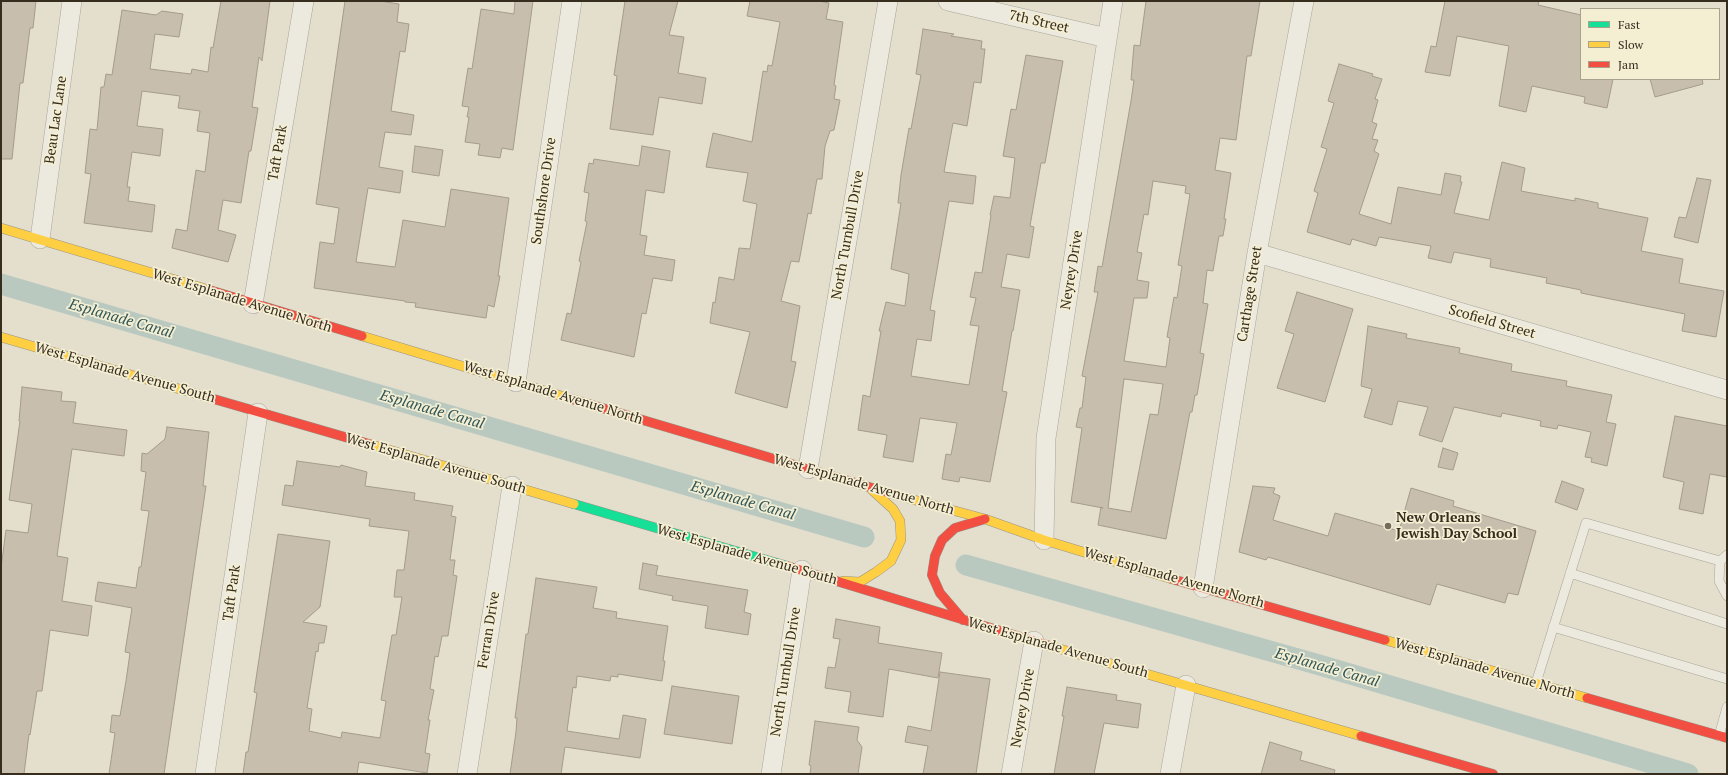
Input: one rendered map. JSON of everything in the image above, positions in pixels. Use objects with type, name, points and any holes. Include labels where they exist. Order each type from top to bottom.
[{"type":"main road","name":"West Esplanade Avenue North","points":[[3,230],[40,239],[869,488],[985,519],[1044,540],[1203,588],[1723,737]]},
{"type":"main road","name":"West Esplanade Avenue South","points":[[1,337],[802,570],[1034,641],[1493,774]]},
{"type":"main road","points":[[837,581],[860,582],[876,572],[891,561],[901,540],[900,521],[893,509],[869,488]]},
{"type":"main road","points":[[963,620],[940,593],[932,575],[935,556],[942,540],[955,528],[985,519]]},
{"type":"street","name":"Beau Lac Lane","points":[[40,239],[72,1]]},
{"type":"street","name":"Taft Park","points":[[253,304],[304,1]]},
{"type":"street","name":"Southshore Drive","points":[[516,382],[572,1]]},
{"type":"street","name":"North Turnbull Drive","points":[[808,470],[888,1]]},
{"type":"street","name":"7th Street","points":[[948,1],[1107,38]]},
{"type":"street","name":"Neyrey Drive","points":[[1044,540],[1046,438],[1113,1]]},
{"type":"street","name":"Carthage Street","points":[[1203,588],[1256,253],[1304,1]]},
{"type":"street","name":"Scofield Street","points":[[1256,253],[1727,390]]},
{"type":"street","name":"Taft Park","points":[[205,774],[258,413]]},
{"type":"street","name":"Ferran Drive","points":[[467,774],[512,486]]},
{"type":"street","name":"North Turnbull Drive","points":[[771,774],[802,570]]},
{"type":"street","name":"Neyrey Drive","points":[[1011,774],[1034,641]]},
{"type":"street","points":[[1170,774],[1186,685]]},
{"type":"lane","points":[[1536,683],[1586,523],[1724,558],[1719,581],[1727,596]]},
{"type":"lane","points":[[1570,573],[1727,624]]},
{"type":"lane","points":[[1553,627],[1727,679]]},
{"type":"lane","points":[[1723,737],[1727,707]]},
{"type":"building","points":[[1,1],[36,1],[33,28],[30,28],[23,83],[20,83],[12,159],[1,159]]},
{"type":"building","points":[[221,1],[270,1],[262,61],[259,57],[252,107],[258,108],[251,151],[249,151],[241,203],[223,200],[218,230],[236,235],[228,262],[172,248],[176,229],[187,231],[196,170],[205,172],[210,133],[197,131],[200,111],[178,108],[180,96],[142,91],[137,126],[163,129],[160,156],[132,152],[127,187],[130,187],[128,201],[155,205],[152,232],[84,223],[91,174],[85,173],[90,129],[97,130],[101,87],[104,87],[106,74],[112,75],[122,10],[156,15],[162,11],[183,14],[179,37],[155,34],[150,69],[191,74],[192,69],[208,72],[211,47],[213,48]]},
{"type":"building","points":[[345,1],[380,1],[399,4],[397,22],[409,24],[405,52],[400,51],[391,111],[414,115],[411,135],[385,132],[379,167],[403,171],[400,193],[368,188],[356,262],[395,267],[403,220],[445,227],[451,189],[509,198],[498,276],[500,276],[494,307],[488,305],[486,318],[415,307],[416,303],[405,301],[314,288],[320,242],[334,244],[339,208],[316,204]]},
{"type":"building","points":[[515,1],[533,1],[513,150],[502,148],[500,158],[478,155],[480,144],[465,142],[469,107],[462,106],[468,68],[472,69],[481,9],[514,14]]},
{"type":"building","points":[[625,1],[678,1],[669,35],[684,37],[678,73],[706,78],[702,104],[659,97],[653,135],[610,129],[617,76],[614,75]]},
{"type":"building","points":[[750,1],[819,1],[829,3],[826,19],[843,22],[834,85],[836,86],[834,99],[840,100],[834,130],[830,131],[825,146],[822,179],[817,179],[811,214],[808,213],[799,262],[791,261],[781,301],[800,306],[791,361],[796,362],[787,408],[735,393],[750,332],[710,323],[719,277],[734,280],[739,248],[750,249],[757,204],[743,201],[748,173],[706,167],[713,133],[752,142],[763,71],[767,72],[768,65],[772,66],[780,22],[747,16]]},
{"type":"building","points":[[1146,1],[1260,1],[1251,56],[1247,56],[1236,140],[1220,138],[1215,170],[1231,173],[1224,219],[1226,219],[1223,236],[1219,236],[1213,271],[1207,270],[1203,303],[1208,304],[1200,353],[1204,354],[1197,395],[1195,395],[1192,412],[1190,412],[1166,539],[1098,525],[1101,508],[1071,502],[1082,428],[1076,427],[1080,408],[1082,408],[1086,377],[1082,376],[1098,292],[1094,292],[1098,266],[1102,267],[1131,101],[1134,80],[1131,80],[1134,45],[1140,46]],"holes":[[[1153,181],[1186,186],[1185,193],[1190,194],[1178,265],[1182,266],[1177,298],[1174,297],[1167,337],[1170,338],[1166,367],[1124,361],[1134,298],[1147,298],[1149,282],[1137,280],[1142,253],[1137,252],[1144,214],[1148,215]],[[1124,379],[1163,384],[1158,415],[1150,414],[1131,512],[1108,508]]]},
{"type":"building","points":[[1445,1],[1539,1],[1538,5],[1580,15],[1580,80],[1613,80],[1607,108],[1584,103],[1585,97],[1532,86],[1526,112],[1499,106],[1509,46],[1457,36],[1450,76],[1425,72],[1431,46],[1436,47]]},
{"type":"building","points":[[923,29],[954,34],[951,36],[982,41],[981,49],[985,49],[981,83],[974,82],[967,126],[953,123],[944,172],[976,176],[973,204],[949,201],[930,310],[935,311],[931,341],[917,339],[911,376],[969,385],[979,326],[970,325],[976,298],[970,297],[975,272],[982,273],[994,196],[1010,198],[1015,158],[1003,156],[1011,109],[1016,110],[1026,55],[1063,61],[1045,163],[1041,163],[1030,226],[1034,227],[1029,258],[1007,254],[1001,287],[1020,290],[1002,391],[1007,392],[990,482],[960,477],[959,482],[942,479],[946,454],[951,455],[957,423],[920,418],[913,462],[883,457],[887,435],[858,430],[863,395],[870,397],[881,331],[879,331],[886,302],[905,306],[909,274],[891,269],[901,203],[898,203],[901,175],[909,128],[911,129],[921,75],[916,74]]},
{"type":"building","points":[[1339,64],[1373,74],[1372,76],[1382,79],[1375,99],[1378,100],[1372,122],[1377,124],[1372,139],[1378,140],[1374,151],[1379,154],[1359,214],[1391,224],[1398,187],[1441,195],[1445,173],[1461,176],[1460,182],[1462,182],[1454,213],[1489,220],[1502,162],[1525,168],[1521,191],[1575,201],[1575,198],[1598,203],[1598,208],[1648,218],[1641,251],[1683,259],[1679,283],[1724,291],[1716,337],[1682,331],[1685,314],[1581,293],[1581,290],[1546,283],[1547,278],[1490,267],[1491,259],[1454,252],[1451,263],[1428,258],[1431,246],[1379,237],[1376,246],[1352,239],[1350,245],[1307,232],[1318,193],[1314,191],[1327,149],[1321,147],[1334,103],[1328,101]]},
{"type":"building","points":[[1650,80],[1702,80],[1703,84],[1655,97]]},
{"type":"building","points":[[415,146],[443,150],[439,176],[412,172]]},
{"type":"building","points":[[642,146],[670,151],[664,193],[646,190],[640,235],[647,236],[644,255],[675,260],[672,281],[653,278],[646,314],[642,313],[634,357],[561,340],[567,313],[571,314],[581,262],[579,261],[587,222],[585,221],[589,193],[584,192],[589,163],[593,164],[594,159],[639,166]]},
{"type":"building","points":[[1697,178],[1711,180],[1698,243],[1674,237],[1679,217],[1686,218]]},
{"type":"building","points":[[1297,292],[1353,309],[1325,402],[1277,388],[1294,334],[1285,331]]},
{"type":"building","points":[[1368,326],[1407,334],[1406,338],[1460,348],[1459,353],[1512,364],[1511,371],[1567,381],[1566,386],[1612,395],[1606,422],[1616,424],[1607,466],[1591,462],[1592,458],[1585,457],[1591,432],[1558,425],[1557,429],[1540,426],[1541,421],[1502,413],[1501,417],[1454,407],[1442,442],[1419,435],[1428,407],[1398,401],[1392,425],[1364,417],[1372,389],[1361,386]]},
{"type":"building","points":[[22,387],[62,392],[61,401],[76,402],[73,423],[127,430],[124,456],[72,449],[57,556],[68,558],[62,601],[92,606],[88,636],[50,630],[42,691],[37,691],[30,735],[29,734],[24,774],[1,774],[1,568],[6,530],[28,533],[32,504],[9,500],[20,421]]},
{"type":"building","points":[[1675,416],[1727,426],[1727,477],[1710,474],[1703,514],[1679,509],[1684,482],[1663,477]]},
{"type":"building","points":[[167,427],[209,432],[203,486],[206,486],[164,774],[109,774],[115,733],[110,732],[112,715],[120,716],[130,653],[125,652],[132,608],[95,601],[98,582],[136,588],[139,567],[141,567],[149,511],[141,510],[146,472],[141,471],[142,453],[147,454],[165,439]]},
{"type":"building","points":[[1443,448],[1458,453],[1453,470],[1438,467]]},
{"type":"building","points":[[297,461],[340,467],[341,465],[367,472],[365,486],[415,493],[414,500],[453,506],[451,516],[456,517],[450,560],[455,560],[453,575],[457,576],[448,636],[442,636],[438,657],[435,656],[430,689],[434,690],[428,720],[430,720],[425,753],[430,754],[427,773],[359,762],[357,774],[243,774],[257,693],[254,692],[278,534],[330,541],[320,607],[303,622],[327,626],[324,643],[319,643],[318,652],[316,651],[307,708],[312,709],[309,731],[341,738],[342,732],[380,738],[386,701],[381,700],[392,635],[396,635],[402,597],[394,597],[397,570],[404,570],[409,531],[369,526],[370,519],[282,505],[285,485],[293,486]]},
{"type":"building","points":[[1562,481],[1584,489],[1577,510],[1555,502]]},
{"type":"building","points":[[1253,486],[1275,488],[1273,493],[1280,496],[1273,520],[1328,536],[1335,513],[1399,531],[1411,488],[1454,501],[1453,506],[1536,531],[1518,595],[1508,593],[1505,603],[1437,584],[1430,605],[1268,557],[1266,560],[1239,552]]},
{"type":"building","points":[[643,563],[658,566],[656,575],[748,590],[744,612],[751,614],[748,635],[705,628],[708,606],[672,600],[673,596],[639,589]]},
{"type":"building","points":[[536,578],[597,587],[593,608],[617,612],[616,618],[668,626],[662,681],[618,674],[618,677],[611,676],[610,681],[577,676],[576,688],[573,687],[567,731],[619,739],[623,715],[646,719],[640,758],[565,747],[561,774],[510,774],[516,732],[517,718],[515,718],[526,634],[528,634]]},
{"type":"building","points":[[836,619],[880,627],[878,643],[942,653],[938,678],[889,669],[883,717],[848,712],[851,692],[825,688],[828,667],[835,668],[840,639],[833,638]]},
{"type":"building","points":[[940,672],[990,679],[976,774],[923,774],[928,746],[905,742],[908,726],[931,731]]},
{"type":"building","points":[[672,686],[739,696],[732,744],[664,734]]},
{"type":"building","points":[[1067,687],[1117,695],[1116,700],[1141,704],[1138,728],[1104,723],[1094,774],[1054,774],[1064,716],[1062,716]]},
{"type":"building","points":[[815,721],[859,727],[857,740],[862,747],[858,774],[810,774],[811,766],[809,765]]},
{"type":"building","points":[[1270,742],[1302,752],[1300,760],[1335,770],[1334,774],[1261,774]]},
{"type":"waterway","name":"Esplanade Canal","points":[[1,284],[864,537]]},
{"type":"waterway","name":"Esplanade Canal","points":[[966,565],[1323,666],[1688,774]]},
{"type":"traffic: fast","points":[[574,504],[787,566]]},
{"type":"traffic: slow","points":[[1,228],[206,289]]},
{"type":"traffic: slow","points":[[362,336],[565,397]]},
{"type":"traffic: slow","points":[[1,337],[200,395]]},
{"type":"traffic: slow","points":[[369,444],[574,504]]},
{"type":"traffic: slow","points":[[843,581],[860,582],[876,572],[891,561],[901,540],[900,521],[893,509],[872,490]]},
{"type":"traffic: slow","points":[[896,495],[985,519],[1044,540],[1172,579]]},
{"type":"traffic: slow","points":[[1385,640],[1587,698]]},
{"type":"traffic: slow","points":[[1050,646],[1361,736]]},
{"type":"traffic: jam","points":[[206,289],[362,336]]},
{"type":"traffic: jam","points":[[200,395],[369,444]]},
{"type":"traffic: jam","points":[[565,397],[896,495]]},
{"type":"traffic: jam","points":[[963,620],[940,593],[932,575],[935,556],[942,540],[955,528],[985,519]]},
{"type":"traffic: jam","points":[[787,566],[1050,646]]},
{"type":"traffic: jam","points":[[1172,579],[1385,640]]},
{"type":"traffic: jam","points":[[1587,698],[1727,738]]},
{"type":"traffic: jam","points":[[1361,736],[1493,774]]},
{"type":"place","name":"New Orleans Jewish Day School","points":[[1388,526]]}]
